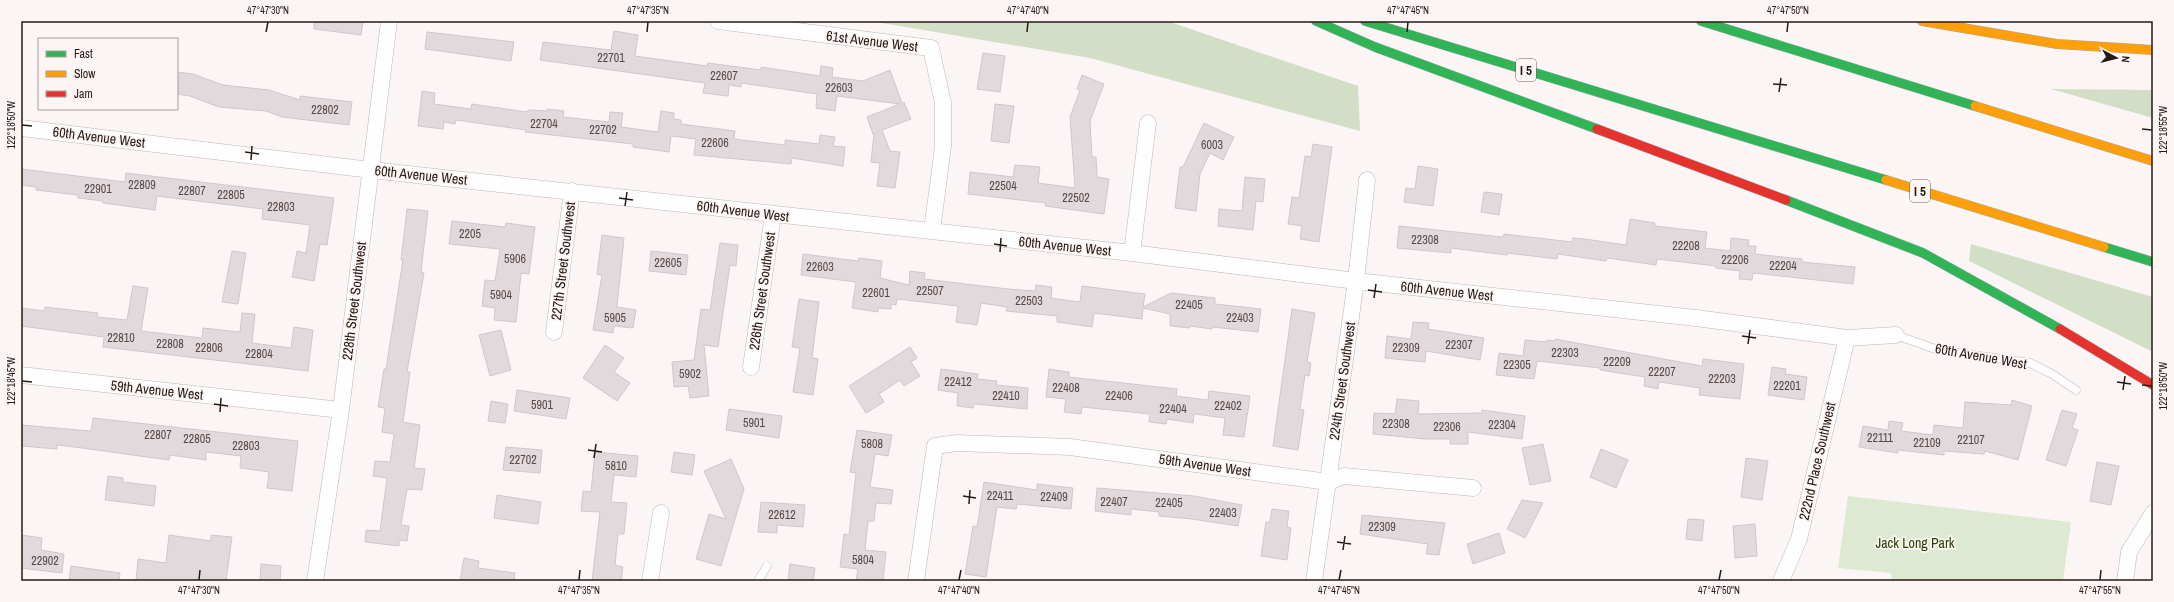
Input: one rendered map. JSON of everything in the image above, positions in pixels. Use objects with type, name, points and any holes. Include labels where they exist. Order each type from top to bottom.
[{"type":"highway","points":[[1316,21],[1375,47],[1838,219],[1923,253],[2034,313],[2153,385]]},
{"type":"highway","name":"I 5","points":[[1365,21],[2153,262]]},
{"type":"highway","points":[[1701,21],[2153,161]]},
{"type":"highway","points":[[1922,21],[2057,44],[2153,50]]},
{"type":"street","name":"228th Street Southwest","points":[[315,581],[340,410],[389,21]]},
{"type":"street","name":"61st Avenue West","points":[[718,21],[931,48],[943,103],[943,146],[932,231]]},
{"type":"street","points":[[1132,253],[1148,123]]},
{"type":"street","name":"60th Avenue West","points":[[21,128],[371,170],[1132,253],[1356,281],[1696,318],[1846,338],[1896,335]]},
{"type":"street","name":"224th Street Southwest","points":[[1314,581],[1356,281],[1367,180]]},
{"type":"street","name":"227th Street Southwest","points":[[554,332],[572,191]]},
{"type":"street","name":"226th Street Southwest","points":[[751,367],[773,215]]},
{"type":"street","name":"222nd Place Southwest","points":[[1781,581],[1799,539],[1846,338]]},
{"type":"street","name":"59th Avenue West","points":[[21,375],[340,410]]},
{"type":"street","name":"59th Avenue West","points":[[916,581],[935,446],[957,443],[1070,447],[1328,482],[1344,476],[1473,488]]},
{"type":"street","points":[[650,581],[661,513]]},
{"type":"street","points":[[2125,581],[2129,552],[2153,513]]},
{"type":"lane","name":"60th Avenue West","points":[[1896,335],[1938,350],[2030,363],[2052,374],[2076,390]]},
{"type":"lane","points":[[758,581],[767,566]]},
{"type":"green space","points":[[870,21],[1167,21],[1358,86],[1360,131],[1090,58]]},
{"type":"green space","points":[[2051,89],[2153,90],[2153,118]]},
{"type":"green space","points":[[1971,244],[2153,297],[2153,352],[1969,261]]},
{"type":"green space","name":"Jack Long Park","points":[[1848,496],[2071,522],[2063,581],[1892,581],[1891,573],[1838,568]]},
{"type":"building","points":[[314,21],[363,21],[361,35],[314,29]]},
{"type":"building","points":[[614,31],[638,35],[635,56],[707,66],[708,63],[761,70],[761,67],[820,76],[821,66],[833,68],[832,77],[863,81],[890,70],[902,103],[904,102],[911,119],[882,130],[890,151],[900,152],[895,188],[877,186],[880,163],[871,162],[874,133],[873,134],[867,117],[900,104],[837,96],[835,111],[816,108],[817,94],[741,83],[741,87],[729,85],[728,96],[703,93],[705,83],[540,60],[543,42],[611,50]]},
{"type":"building","points":[[427,32],[514,42],[511,61],[425,49]]},
{"type":"building","points":[[983,53],[1005,56],[1000,92],[977,89]]},
{"type":"building","points":[[178,72],[193,74],[223,85],[269,90],[300,100],[300,96],[352,102],[349,125],[282,117],[266,111],[219,107],[190,96],[178,94]]},
{"type":"building","points":[[1082,75],[1104,84],[1090,121],[1092,157],[1096,157],[1097,177],[1109,179],[1104,214],[1045,206],[1046,203],[968,194],[970,172],[1013,177],[1015,165],[1040,167],[1038,183],[1075,188],[1070,117],[1080,90],[1077,89]]},
{"type":"building","points":[[422,91],[435,93],[434,104],[471,109],[472,104],[527,112],[528,110],[547,111],[547,109],[564,111],[563,117],[609,122],[610,112],[623,113],[621,127],[658,132],[661,111],[674,113],[674,119],[681,120],[681,124],[735,131],[734,139],[785,145],[785,140],[819,144],[820,135],[835,137],[833,146],[845,147],[843,166],[792,158],[791,164],[694,155],[696,139],[671,136],[669,152],[633,147],[633,144],[525,132],[526,130],[456,120],[455,124],[444,122],[443,129],[418,126]]},
{"type":"building","points":[[995,104],[1014,106],[1009,143],[991,141]]},
{"type":"building","points":[[1204,123],[1234,137],[1223,160],[1210,153],[1200,174],[1196,211],[1175,208],[1180,167],[1183,167]]},
{"type":"building","points":[[1313,144],[1332,147],[1319,242],[1300,239],[1302,226],[1288,224],[1292,197],[1299,198],[1305,156],[1311,157]]},
{"type":"building","points":[[1418,166],[1438,169],[1433,206],[1404,202],[1406,188],[1415,189]]},
{"type":"building","points":[[21,169],[125,182],[126,173],[334,198],[327,245],[320,244],[314,281],[292,277],[297,251],[306,253],[310,225],[262,219],[263,209],[157,196],[155,210],[103,203],[103,201],[78,198],[78,195],[36,190],[36,187],[21,185]]},
{"type":"building","points":[[1245,177],[1265,179],[1263,202],[1256,201],[1253,230],[1218,226],[1219,209],[1242,211]]},
{"type":"building","points":[[1484,192],[1502,194],[1499,215],[1481,212]]},
{"type":"building","points":[[407,209],[428,211],[421,272],[424,273],[407,372],[410,372],[403,422],[420,425],[414,468],[425,469],[422,490],[407,489],[401,525],[409,526],[407,541],[399,540],[399,546],[365,542],[366,530],[380,531],[387,478],[373,476],[375,461],[390,462],[394,434],[382,432],[385,408],[378,407],[384,369],[386,369],[403,260],[401,260]]},
{"type":"building","points":[[1630,219],[1655,223],[1655,226],[1707,232],[1705,248],[1730,251],[1731,238],[1749,240],[1748,246],[1756,246],[1755,254],[1802,259],[1802,262],[1855,267],[1853,284],[1753,273],[1752,280],[1739,279],[1740,271],[1716,268],[1716,266],[1657,259],[1656,265],[1607,258],[1606,261],[1558,254],[1557,259],[1451,248],[1451,253],[1397,248],[1399,226],[1503,237],[1504,234],[1572,242],[1573,238],[1585,239],[1626,245]]},
{"type":"building","points":[[452,221],[505,227],[506,223],[535,227],[529,274],[521,273],[516,322],[494,320],[495,308],[482,306],[485,280],[495,281],[500,249],[449,244]]},
{"type":"building","points":[[602,235],[624,238],[617,307],[636,310],[633,328],[614,326],[613,333],[593,330],[602,275],[597,274]]},
{"type":"building","points":[[720,243],[738,245],[736,266],[730,265],[718,347],[704,345],[709,396],[690,398],[688,386],[674,387],[672,362],[694,360],[701,309],[710,310]]},
{"type":"building","points":[[232,251],[246,253],[238,304],[222,302]]},
{"type":"building","points":[[651,251],[688,255],[686,275],[649,271]]},
{"type":"building","points":[[803,254],[858,261],[859,258],[882,261],[880,278],[909,285],[910,271],[925,273],[924,279],[1008,289],[1035,291],[1036,285],[1052,287],[1051,298],[1080,302],[1082,286],[1145,294],[1143,307],[1171,293],[1215,298],[1215,304],[1261,309],[1258,332],[1212,327],[1212,329],[1190,326],[1190,328],[1170,326],[1170,314],[1143,308],[1142,319],[1094,313],[1092,327],[1057,322],[1057,316],[1006,311],[1007,307],[981,303],[977,325],[956,322],[958,306],[897,299],[896,305],[891,304],[891,309],[878,308],[878,312],[852,308],[856,282],[801,275]]},
{"type":"building","points":[[133,286],[148,288],[141,331],[202,338],[203,328],[240,332],[242,313],[255,314],[252,343],[291,348],[294,327],[313,330],[308,371],[103,347],[104,337],[21,326],[21,308],[44,311],[45,307],[98,313],[97,317],[127,320]]},
{"type":"building","points":[[799,299],[819,302],[812,358],[818,359],[813,395],[793,392],[800,348],[792,347]]},
{"type":"building","points":[[1292,309],[1315,313],[1307,362],[1311,363],[1309,376],[1305,375],[1300,409],[1304,410],[1298,450],[1273,446]]},
{"type":"building","points":[[1413,322],[1429,323],[1428,329],[1484,338],[1480,360],[1426,351],[1425,362],[1385,358],[1387,336],[1411,339]]},
{"type":"building","points":[[501,330],[511,370],[490,376],[479,335]]},
{"type":"building","points":[[1555,339],[1702,366],[1703,359],[1744,364],[1740,399],[1699,395],[1700,388],[1659,382],[1658,389],[1644,386],[1645,377],[1600,370],[1600,368],[1537,361],[1534,379],[1496,375],[1499,353],[1523,356],[1525,340],[1547,342],[1547,340],[1555,341]]},
{"type":"building","points":[[605,345],[624,358],[614,372],[630,383],[617,401],[583,378]]},
{"type":"building","points":[[910,347],[917,358],[911,362],[920,376],[904,386],[900,380],[879,394],[884,402],[866,413],[849,386]]},
{"type":"building","points":[[1772,367],[1786,369],[1785,374],[1807,377],[1804,400],[1768,395]]},
{"type":"building","points":[[941,369],[978,374],[977,379],[997,381],[996,385],[1028,388],[1027,409],[974,404],[973,408],[957,406],[958,393],[938,390]]},
{"type":"building","points":[[1049,369],[1069,372],[1069,377],[1177,389],[1176,396],[1208,400],[1209,391],[1250,396],[1244,437],[1223,435],[1225,418],[1194,414],[1193,423],[1167,419],[1166,424],[1149,422],[1150,414],[1082,407],[1081,414],[1064,412],[1066,399],[1046,397]]},
{"type":"building","points":[[517,390],[570,398],[566,419],[514,411]]},
{"type":"building","points":[[1397,399],[1419,401],[1418,414],[1482,413],[1482,410],[1525,416],[1522,439],[1468,432],[1468,444],[1450,444],[1450,439],[1425,439],[1373,434],[1374,413],[1395,414]]},
{"type":"building","points":[[2012,400],[2032,406],[2018,460],[1985,451],[1984,454],[1944,451],[1944,455],[1898,450],[1898,453],[1859,447],[1863,426],[1888,430],[1889,421],[1903,423],[1901,431],[1933,435],[1934,425],[1963,428],[1965,402],[2011,405]]},
{"type":"building","points":[[491,401],[508,404],[505,423],[488,421]]},
{"type":"building","points":[[729,409],[782,416],[779,438],[726,430]]},
{"type":"building","points":[[2062,410],[2077,414],[2072,428],[2078,430],[2066,466],[2046,460]]},
{"type":"building","points":[[93,418],[298,441],[292,491],[267,488],[269,472],[240,468],[241,456],[206,452],[206,460],[170,455],[169,460],[57,445],[57,449],[21,446],[21,425],[91,431]]},
{"type":"building","points":[[857,430],[892,435],[888,456],[875,454],[870,487],[893,490],[891,504],[876,503],[874,521],[868,521],[865,550],[886,552],[883,581],[856,581],[858,569],[840,567],[844,534],[849,535],[856,473],[850,472]]},
{"type":"building","points":[[1543,444],[1551,481],[1530,485],[1522,448]]},
{"type":"building","points":[[506,447],[542,450],[540,473],[503,470]]},
{"type":"building","points":[[1601,449],[1628,460],[1616,488],[1590,477]]},
{"type":"building","points":[[595,452],[638,456],[636,477],[614,475],[611,502],[627,503],[624,534],[618,534],[615,565],[623,567],[621,581],[592,581],[600,512],[581,511],[583,491],[591,492]]},
{"type":"building","points":[[674,452],[695,455],[692,475],[671,472]]},
{"type":"building","points":[[1746,458],[1768,461],[1762,500],[1741,497]]},
{"type":"building","points":[[731,459],[744,489],[721,566],[696,559],[709,514],[726,519],[704,471]]},
{"type":"building","points":[[2097,462],[2119,466],[2111,505],[2090,501]]},
{"type":"building","points":[[108,476],[123,478],[123,482],[156,486],[154,506],[105,500]]},
{"type":"building","points":[[984,482],[1037,490],[1037,484],[1073,488],[1071,509],[1017,504],[1016,509],[997,507],[986,577],[965,574],[973,526],[977,527]]},
{"type":"building","points":[[1097,488],[1194,496],[1242,505],[1238,526],[1159,516],[1159,512],[1131,509],[1131,515],[1095,511]]},
{"type":"building","points":[[497,495],[541,502],[538,524],[494,518]]},
{"type":"building","points":[[1522,500],[1543,503],[1525,538],[1507,529]]},
{"type":"building","points":[[761,502],[805,505],[803,527],[777,525],[777,533],[758,532]]},
{"type":"building","points":[[1272,509],[1289,511],[1287,527],[1291,528],[1287,560],[1261,556],[1266,522],[1270,522]]},
{"type":"building","points":[[1362,515],[1445,523],[1439,555],[1426,554],[1428,544],[1360,534]]},
{"type":"building","points":[[1688,519],[1704,520],[1702,541],[1686,539]]},
{"type":"building","points":[[1755,524],[1757,556],[1735,558],[1733,526]]},
{"type":"building","points":[[1499,533],[1505,553],[1473,564],[1467,544]]},
{"type":"building","points":[[21,535],[42,538],[41,550],[64,554],[62,573],[21,568]]},
{"type":"building","points":[[169,535],[211,541],[211,535],[232,537],[226,581],[136,581],[138,559],[166,563]]},
{"type":"building","points":[[464,558],[479,561],[478,568],[515,573],[514,581],[460,581]]},
{"type":"building","points":[[261,564],[281,566],[280,581],[260,581]]},
{"type":"building","points":[[790,564],[815,568],[813,581],[788,581]]},
{"type":"building","points":[[71,566],[120,573],[119,581],[69,581]]},
{"type":"traffic: fast","points":[[1316,21],[1375,47],[1597,129]]},
{"type":"traffic: fast","points":[[1365,21],[1886,180]]},
{"type":"traffic: fast","points":[[1701,21],[1975,106]]},
{"type":"traffic: fast","points":[[1786,200],[1923,253],[2060,329]]},
{"type":"traffic: fast","points":[[2104,247],[2153,262]]},
{"type":"traffic: slow","points":[[1922,21],[2057,44],[2153,50]]},
{"type":"traffic: slow","points":[[1975,106],[2153,161]]},
{"type":"traffic: slow","points":[[1886,180],[2104,247]]},
{"type":"traffic: jam","points":[[1597,129],[1786,200]]},
{"type":"traffic: jam","points":[[2060,329],[2153,385]]}]
